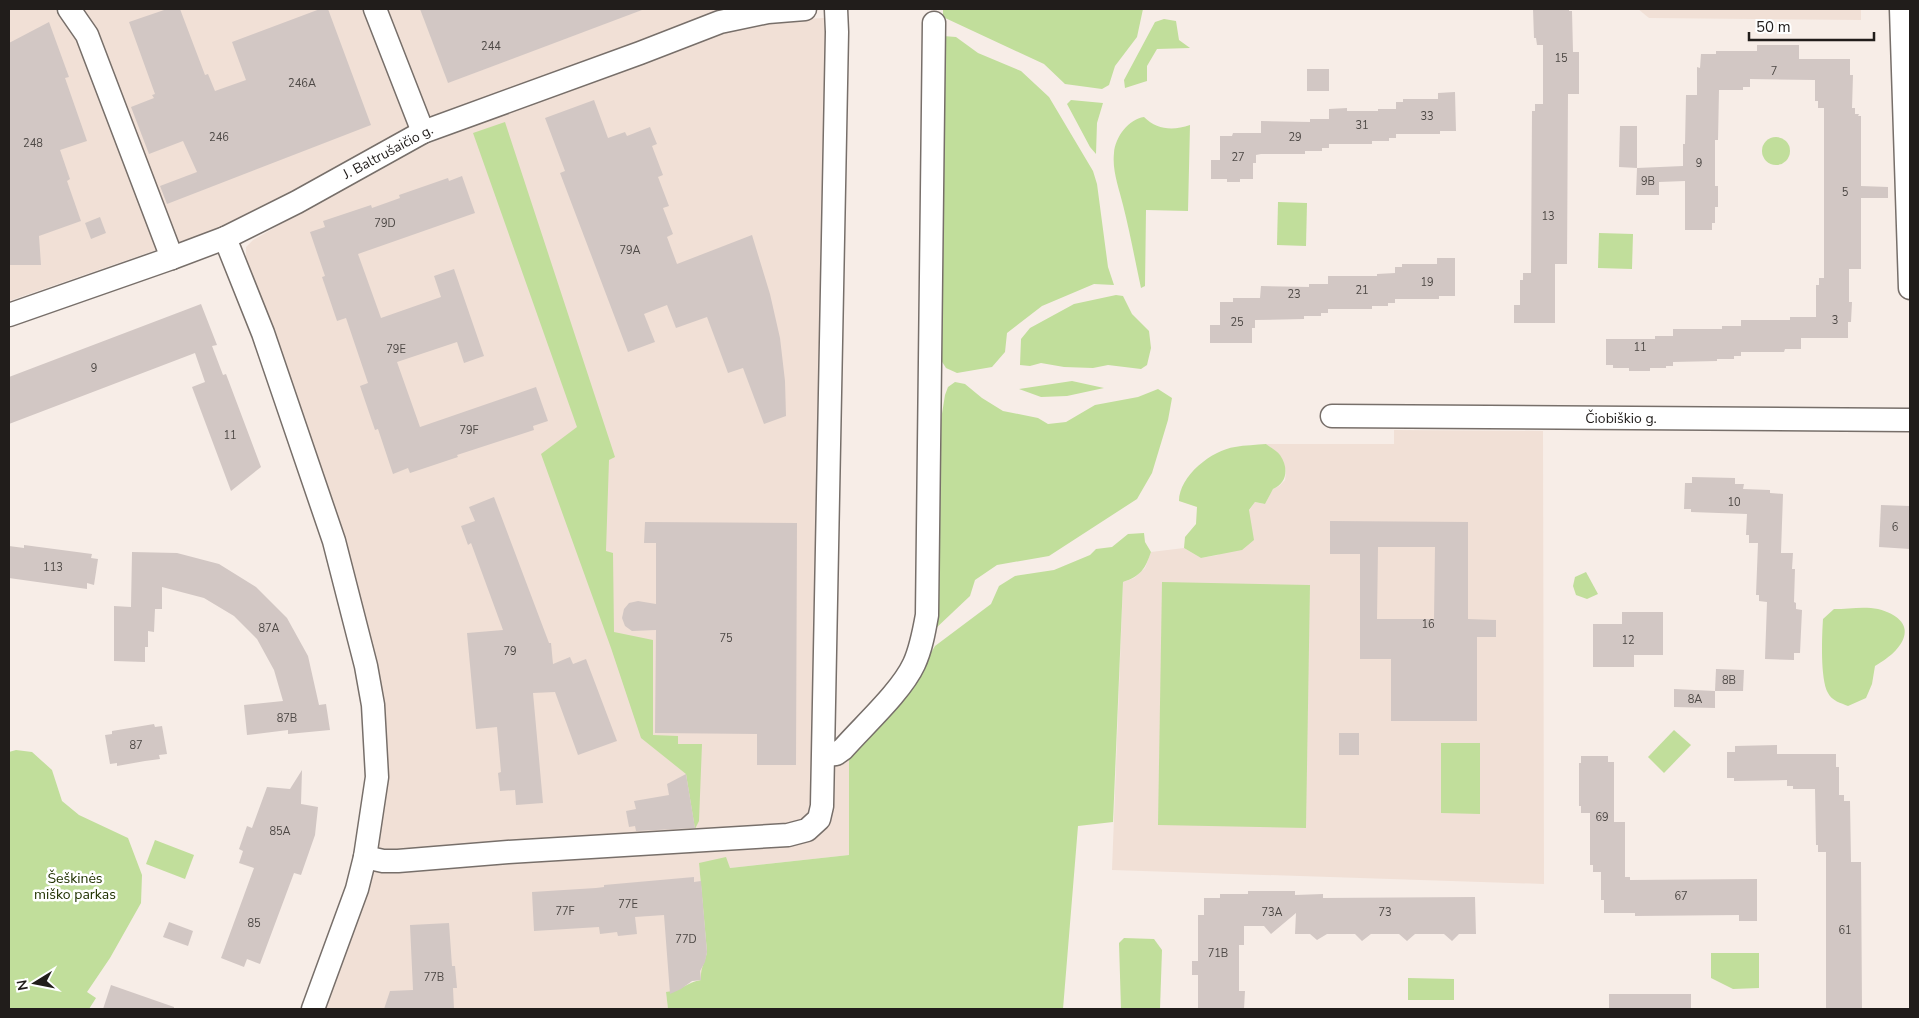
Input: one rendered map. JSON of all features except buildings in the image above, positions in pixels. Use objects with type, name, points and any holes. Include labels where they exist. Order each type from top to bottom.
[{"type":"street","points":[[69,9],[87,34],[172,258]]},
{"type":"street","points":[[375,9],[423,132]]},
{"type":"street","name":"J. Baltrušaičio g.","points":[[9,314],[172,258],[224,238],[297,202],[423,132],[640,54],[720,22],[768,12],[805,9]]},
{"type":"street","points":[[365,857],[398,862],[508,852],[788,835],[807,830],[819,818],[822,806],[824,755],[827,483],[837,42],[836,9]]},
{"type":"street","points":[[1901,9],[1910,288]]},
{"type":"street","points":[[824,755],[836,754],[844,749],[901,684],[922,643],[927,615],[934,23]]},
{"type":"street","points":[[224,238],[263,333],[336,550],[366,666],[374,705],[377,777],[365,857],[357,889],[313,1009]]},
{"type":"street","name":"Čiobiškio g.","points":[[1332,416],[1910,420]]},
{"type":"shaded area","points":[[9,9],[733,9],[394,141],[234,223],[9,301]]},
{"type":"shaded area","points":[[1638,9],[1861,9],[1861,20],[1649,18]]},
{"type":"shaded area","points":[[842,17],[833,741],[849,754],[849,855],[730,868],[699,863],[707,952],[701,980],[692,981],[674,992],[666,992],[668,1009],[321,1009],[371,869],[384,804],[385,773],[360,609],[246,259],[246,247],[253,240],[375,170],[417,148],[481,123],[735,29],[787,20]]},
{"type":"shaded area","points":[[1394,430],[1543,431],[1544,884],[1112,870],[1123,582],[1134,578],[1145,568],[1151,552],[1184,548],[1201,558],[1218,555],[1255,502],[1265,504],[1273,489],[1285,480],[1286,471],[1279,454],[1266,444],[1394,444]]},
{"type":"green space","points":[[943,9],[1143,9],[1137,37],[1115,66],[1109,85],[1102,89],[1065,84],[1044,64],[943,17]]},
{"type":"green space","points":[[1164,19],[1176,21],[1179,40],[1190,48],[1157,49],[1147,66],[1147,81],[1125,88],[1124,80],[1155,22]]},
{"type":"green space","points":[[943,36],[956,37],[978,53],[1021,71],[1049,97],[1093,171],[1097,184],[1108,267],[1114,285],[1094,284],[1042,306],[1007,333],[1005,352],[992,367],[957,373],[946,368],[939,357]]},
{"type":"green space","points":[[1071,100],[1103,103],[1097,123],[1096,154],[1090,147],[1067,104]]},
{"type":"green space","points":[[1144,117],[1154,125],[1171,129],[1190,125],[1188,211],[1146,210],[1145,286],[1141,288],[1116,179],[1114,160],[1115,147],[1120,135],[1133,121]]},
{"type":"green space","points":[[505,122],[615,457],[609,460],[606,551],[613,553],[614,632],[653,640],[653,735],[678,736],[678,744],[702,744],[699,821],[695,829],[686,774],[641,738],[611,648],[541,454],[577,427],[473,133]]},
{"type":"green space","points":[[1776,137],[1786,141],[1790,151],[1786,161],[1776,165],[1766,161],[1762,151],[1766,141]]},
{"type":"green space","points":[[1278,202],[1307,203],[1306,246],[1277,245]]},
{"type":"green space","points":[[1599,233],[1633,234],[1632,269],[1598,268]]},
{"type":"green space","points":[[1116,295],[1123,296],[1132,314],[1149,331],[1151,348],[1147,365],[1141,369],[1108,365],[1093,368],[1064,367],[1041,363],[1030,366],[1020,365],[1021,339],[1030,328],[1074,304]]},
{"type":"green space","points":[[1072,381],[1104,388],[1067,396],[1041,397],[1019,389]]},
{"type":"green space","points":[[955,382],[965,384],[982,398],[1003,411],[1038,418],[1048,424],[1066,422],[1095,405],[1138,397],[1158,389],[1172,398],[1168,420],[1152,473],[1137,499],[1049,556],[997,565],[975,580],[970,596],[934,630],[935,457],[945,395],[948,387]]},
{"type":"green space","points":[[1266,444],[1280,455],[1285,465],[1285,475],[1281,483],[1273,489],[1265,504],[1255,502],[1249,510],[1254,540],[1242,550],[1201,558],[1184,548],[1185,537],[1196,524],[1197,507],[1179,501],[1180,492],[1191,474],[1207,459],[1226,449]]},
{"type":"green space","points":[[1144,533],[1145,542],[1151,552],[1149,558],[1142,571],[1123,582],[1113,822],[1078,826],[1063,1009],[668,1009],[666,992],[701,980],[707,952],[699,863],[726,857],[730,868],[849,855],[849,754],[916,678],[935,646],[991,604],[999,586],[1015,576],[1054,570],[1090,555],[1096,549],[1112,547],[1128,534]]},
{"type":"green space","points":[[1586,572],[1598,594],[1587,599],[1576,595],[1573,586],[1575,577]]},
{"type":"green space","points":[[1162,582],[1310,585],[1306,828],[1158,825]]},
{"type":"green space","points":[[1834,609],[1878,609],[1900,620],[1904,627],[1905,634],[1902,643],[1887,659],[1875,666],[1872,684],[1866,698],[1848,706],[1832,698],[1825,686],[1822,657],[1823,619]]},
{"type":"green space","points":[[1674,730],[1691,745],[1664,773],[1648,757]]},
{"type":"green space","points":[[1441,743],[1480,743],[1480,814],[1441,813]]},
{"type":"green space","name":"Šeškinės miško parkas","points":[[16,750],[32,752],[52,770],[62,801],[79,815],[128,838],[142,875],[141,903],[110,958],[87,992],[96,998],[89,1009],[9,1009],[9,752]]},
{"type":"green space","points":[[155,840],[194,855],[185,879],[146,864]]},
{"type":"green space","points":[[1124,938],[1154,939],[1162,950],[1160,1009],[1121,1009],[1119,943]]},
{"type":"green space","points":[[1711,953],[1759,953],[1759,988],[1733,989],[1711,978]]},
{"type":"green space","points":[[1408,978],[1454,979],[1454,1000],[1408,1000]]}]
